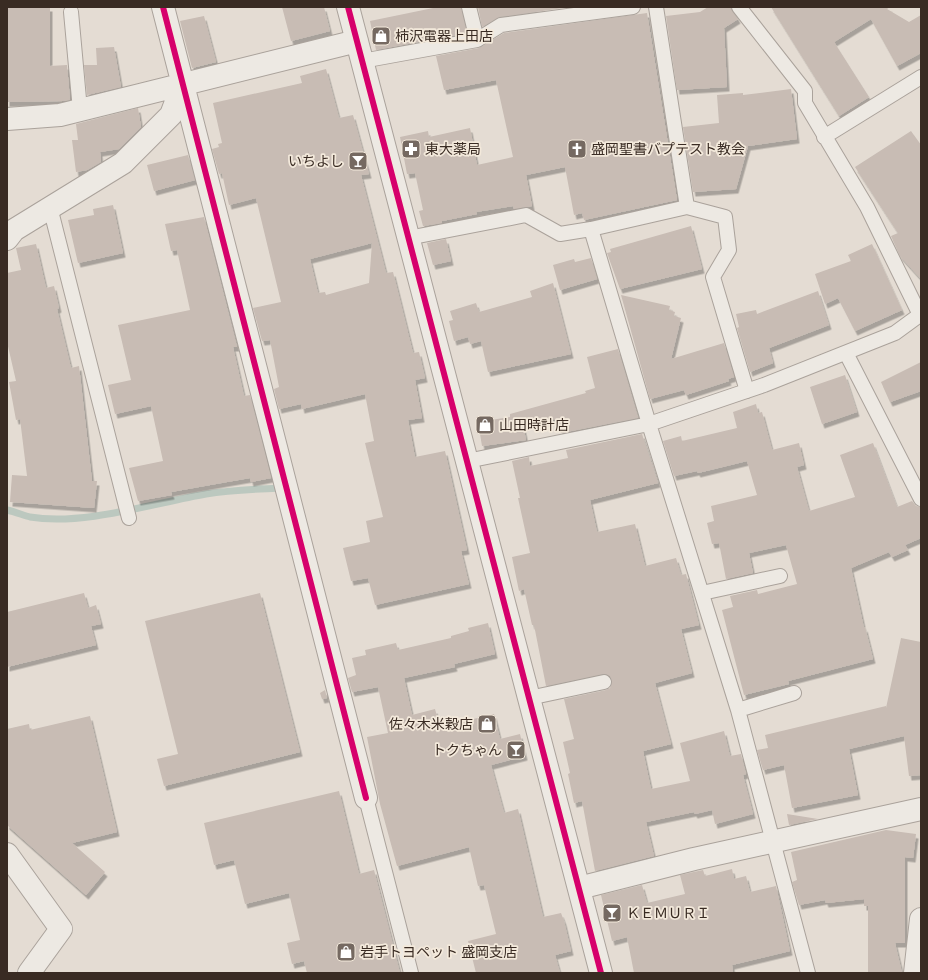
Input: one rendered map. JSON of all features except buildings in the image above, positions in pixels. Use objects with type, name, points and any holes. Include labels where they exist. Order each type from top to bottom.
[{"type":"street","points":[[163,7],[182,86],[366,798]]},
{"type":"street","points":[[348,7],[601,973]]},
{"type":"street","points":[[7,119],[60,115],[182,86],[360,51]]},
{"type":"street","points":[[7,239],[14,230],[124,162],[171,115],[182,86]]},
{"type":"street","points":[[579,888],[694,859],[921,810]]},
{"type":"street","points":[[7,854],[61,929],[29,973]]},
{"type":"street","points":[[915,973],[921,919]]},
{"type":"lane","points":[[470,7],[477,40]]},
{"type":"lane","points":[[360,51],[477,40],[501,25],[633,7]]},
{"type":"lane","points":[[656,7],[687,207]]},
{"type":"lane","points":[[467,460],[649,424],[747,391],[846,353],[895,333],[920,315],[867,207],[805,103],[805,91],[739,7]]},
{"type":"lane","points":[[71,12],[80,110]]},
{"type":"lane","points":[[824,137],[921,77]]},
{"type":"lane","points":[[50,207],[130,518]]},
{"type":"lane","points":[[408,238],[526,215],[560,234],[591,229],[687,207],[724,217],[729,250],[713,277],[747,391]]},
{"type":"lane","points":[[591,229],[649,424],[738,710],[808,973]]},
{"type":"lane","points":[[846,353],[921,498]]},
{"type":"lane","points":[[702,593],[780,576]]},
{"type":"lane","points":[[529,698],[604,682]]},
{"type":"lane","points":[[738,710],[794,693]]},
{"type":"lane","points":[[366,798],[412,973]]},
{"type":"waterway","points":[[7,510],[30,517],[51,519],[73,518],[118,512],[206,494],[282,488]]},
{"type":"cycle path","points":[[163,7],[366,798]]},
{"type":"cycle path","points":[[348,7],[601,973]]},
{"type":"place","name":"柿沢電器上田店","points":[[381,36]]},
{"type":"place","name":"東大薬局","points":[[411,149]]},
{"type":"place","name":"盛岡聖書バプテスト教会","points":[[577,149]]},
{"type":"place","name":"いちよし","points":[[358,161]]},
{"type":"place","name":"山田時計店","points":[[485,425]]},
{"type":"place","name":"佐々木米穀店","points":[[487,724]]},
{"type":"place","name":"トクちゃん","points":[[516,750]]},
{"type":"place","name":"ＫＥＭＵＲＩ","points":[[612,913]]},
{"type":"place","name":"岩手トヨペット 盛岡支店","points":[[346,952]]}]
